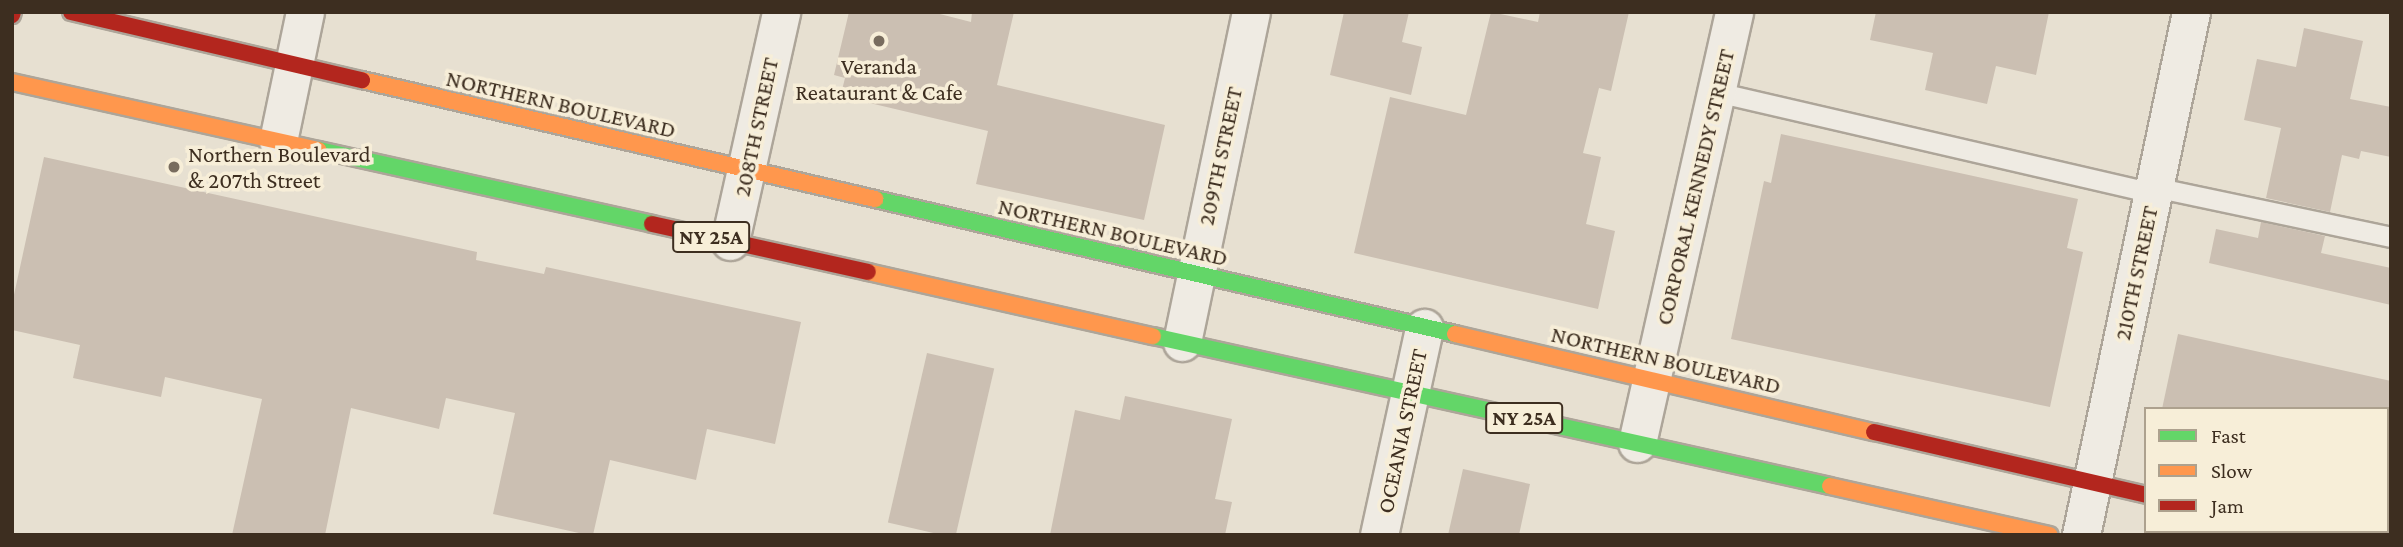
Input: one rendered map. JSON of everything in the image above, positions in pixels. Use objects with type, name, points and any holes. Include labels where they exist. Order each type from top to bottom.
[{"type":"main road","name":"NORTHERN BOULEVARD","points":[[71,12],[2144,495]]},
{"type":"main road","name":"NY 25A","points":[[12,82],[2050,535]]},
{"type":"street","points":[[278,141],[305,12]]},
{"type":"street","name":"208TH STREET","points":[[730,241],[781,12]]},
{"type":"street","name":"209TH STREET","points":[[1182,342],[1251,12]]},
{"type":"street","name":"CORPORAL KENNEDY STREET","points":[[1637,443],[1734,12]]},
{"type":"street","name":"210TH STREET","points":[[2081,535],[2191,12]]},
{"type":"street","name":"OCEANIA STREET","points":[[1379,535],[1424,328]]},
{"type":"lane","points":[[1716,92],[2153,190],[2391,237]]},
{"type":"building","points":[[849,12],[932,12],[971,22],[972,12],[1014,12],[997,85],[1165,125],[1144,220],[976,184],[988,131],[857,100],[858,93],[842,90],[845,78],[834,75]]},
{"type":"building","points":[[1344,12],[1409,12],[1402,42],[1422,47],[1411,95],[1330,75]]},
{"type":"building","points":[[1491,12],[1538,22],[1540,12],[1629,12],[1611,91],[1599,88],[1583,153],[1601,157],[1586,224],[1615,231],[1598,309],[1354,253],[1390,97],[1466,115]]},
{"type":"building","points":[[1876,12],[2049,12],[2036,75],[1996,66],[1987,104],[1925,90],[1933,53],[1870,40]]},
{"type":"building","points":[[2304,28],[2363,41],[2350,99],[2391,107],[2391,157],[2361,151],[2359,159],[2342,155],[2330,212],[2266,198],[2281,128],[2244,120],[2257,59],[2296,67]]},
{"type":"building","points":[[1781,134],[2078,199],[2067,248],[2083,252],[2050,407],[1731,339],[1764,181],[1771,183]]},
{"type":"building","points":[[44,157],[477,252],[476,260],[544,274],[546,267],[801,322],[775,444],[707,429],[696,480],[610,460],[593,535],[588,535],[493,514],[515,413],[446,398],[439,429],[351,408],[325,535],[232,535],[262,399],[165,377],[161,397],[73,378],[80,345],[12,330],[12,304]]},
{"type":"building","points":[[2261,222],[2325,236],[2321,253],[2391,268],[2391,305],[2209,263],[2216,229],[2258,238]]},
{"type":"building","points":[[2178,334],[2391,381],[2391,409],[2162,407]]},
{"type":"building","points":[[927,353],[994,369],[956,535],[942,535],[888,523]]},
{"type":"building","points":[[1125,396],[1232,419],[1215,499],[1232,502],[1225,535],[1050,535],[1075,410],[1120,420]]},
{"type":"building","points":[[1463,469],[1530,484],[1519,535],[1448,535]]},
{"type":"traffic: fast","points":[[319,150],[652,224]]},
{"type":"traffic: fast","points":[[875,199],[1455,334]]},
{"type":"traffic: fast","points":[[1153,336],[1830,486]]},
{"type":"traffic: fast","points":[[2306,533],[2314,535]]},
{"type":"traffic: slow","points":[[362,80],[875,199]]},
{"type":"traffic: slow","points":[[12,82],[319,150]]},
{"type":"traffic: slow","points":[[868,272],[1153,336]]},
{"type":"traffic: slow","points":[[1455,334],[1874,432]]},
{"type":"traffic: slow","points":[[1830,486],[2050,535]]},
{"type":"traffic: jam","points":[[71,12],[362,80]]},
{"type":"traffic: jam","points":[[652,224],[868,272]]},
{"type":"traffic: jam","points":[[1874,432],[2144,495]]},
{"type":"place","name":"Veranda Reataurant & Cafe","points":[[879,41]]},
{"type":"place","name":"Northern Boulevard & 207th Street","points":[[174,167]]}]
